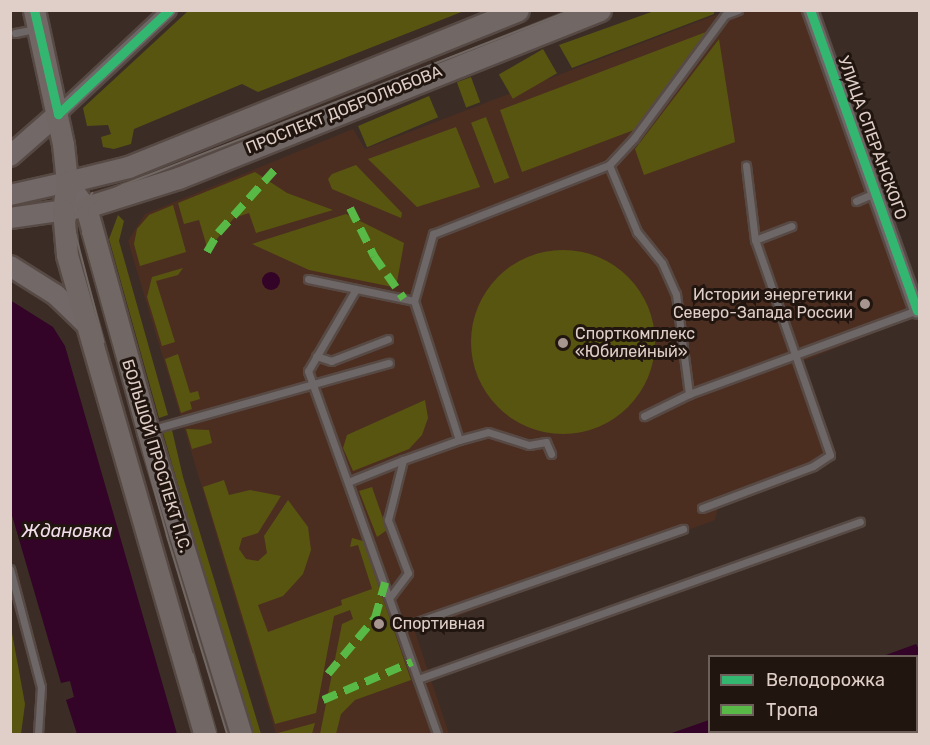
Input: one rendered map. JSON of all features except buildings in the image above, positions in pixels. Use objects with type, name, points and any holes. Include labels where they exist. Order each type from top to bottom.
[{"type":"main road","name":"ПРОСПЕКТ ДОБРОЛЮБОВА","points":[[87,207],[178,178],[600,10]]},
{"type":"main road","name":"ПРОСПЕКТ ДОБРОЛЮБОВА","points":[[67,182],[128,166],[516,11]]},
{"type":"main road","name":"БОЛЬШОЙ ПРОСПЕКТ П.С.","points":[[36,20],[58,114],[67,182],[63,210],[64,236],[85,323],[204,735]]},
{"type":"main road","points":[[10,156],[58,114]]},
{"type":"main road","name":"БОЛЬШОЙ ПРОСПЕКТ П.С.","points":[[67,182],[87,207],[148,431],[241,735]]},
{"type":"main road","points":[[10,195],[67,182]]},
{"type":"main road","points":[[10,218],[87,207]]},
{"type":"main road","points":[[10,266],[56,295],[85,323]]},
{"type":"street","points":[[58,114],[147,24],[169,10]]},
{"type":"street","name":"УЛИЦА СПЕРАНСКОГО","points":[[810,10],[916,310]]},
{"type":"lane","points":[[459,440],[414,301],[433,234],[609,165],[634,138],[724,15],[738,10]]},
{"type":"lane","points":[[15,33],[36,20]]},
{"type":"lane","points":[[609,165],[637,232],[662,263],[676,294],[689,394]]},
{"type":"lane","points":[[702,508],[830,455],[754,240],[746,166]]},
{"type":"lane","points":[[856,201],[875,193]]},
{"type":"lane","points":[[754,240],[791,226]]},
{"type":"lane","points":[[308,279],[414,301]]},
{"type":"lane","points":[[356,289],[308,370],[437,735]]},
{"type":"lane","points":[[644,416],[689,394],[916,310]]},
{"type":"lane","points":[[316,356],[331,361],[388,339]]},
{"type":"lane","points":[[148,431],[389,363]]},
{"type":"lane","points":[[348,482],[459,440],[488,432],[529,445],[546,442],[551,454]]},
{"type":"lane","points":[[390,597],[408,573],[388,520],[403,460]]},
{"type":"lane","points":[[418,679],[860,522]]},
{"type":"lane","points":[[400,628],[683,529]]},
{"type":"lane","points":[[10,569],[41,687],[38,735]]},
{"type":"shaded area","points":[[188,11],[464,11],[258,92],[242,84],[134,129],[131,144],[114,149],[103,147],[101,137],[111,134],[108,125],[87,126],[83,108]]},
{"type":"shaded area","points":[[654,11],[714,11],[714,14],[572,68],[559,45]]},
{"type":"shaded area","points":[[726,11],[802,11],[917,316],[801,362],[835,455],[827,466],[718,508],[715,520],[415,632],[449,734],[276,734],[128,241],[145,214],[353,129],[365,149]]},
{"type":"shaded area","points":[[706,32],[634,130],[522,172],[500,110]]},
{"type":"shaded area","points":[[719,39],[735,142],[644,175],[635,149]]},
{"type":"shaded area","points":[[543,49],[557,73],[513,99],[499,74]]},
{"type":"shaded area","points":[[471,77],[480,102],[466,108],[457,82]]},
{"type":"shaded area","points":[[429,96],[438,117],[367,147],[358,126]]},
{"type":"shaded area","points":[[486,117],[509,178],[494,183],[471,123]]},
{"type":"shaded area","points":[[456,127],[480,187],[417,207],[368,159]]},
{"type":"shaded area","points":[[356,165],[402,213],[401,218],[332,189],[328,179],[332,174]]},
{"type":"shaded area","points":[[255,172],[287,193],[333,210],[256,233],[249,213],[234,218],[212,245],[207,247],[199,220],[184,224],[178,203]]},
{"type":"shaded area","points":[[173,205],[186,252],[140,266],[134,244],[137,229],[149,215]]},
{"type":"shaded area","points":[[346,214],[404,243],[397,282],[393,287],[309,270],[252,244]]},
{"type":"shaded area","points":[[118,215],[124,221],[119,241],[168,415],[159,418],[109,239]]},
{"type":"shaded area","name":"Спорткомплекс «Юбилейный»","points":[[563,250],[598,257],[628,277],[648,307],[655,342],[648,377],[628,407],[598,427],[563,434],[528,427],[498,407],[478,377],[471,342],[478,307],[498,277],[528,257]]},
{"type":"shaded area","points":[[183,268],[178,275],[156,281],[175,342],[162,346],[147,297],[152,277]]},
{"type":"shaded area","points":[[178,354],[190,393],[198,391],[200,399],[190,402],[192,409],[181,413],[165,359]]},
{"type":"shaded area","points":[[425,400],[428,418],[422,435],[409,449],[353,471],[343,448],[347,435]]},
{"type":"shaded area","points":[[186,429],[209,430],[212,443],[192,449]]},
{"type":"shaded area","points":[[172,430],[183,477],[261,734],[251,734],[163,433]]},
{"type":"shaded area","points":[[224,480],[229,495],[250,490],[281,496],[258,533],[242,538],[239,549],[246,559],[258,561],[267,553],[264,536],[288,500],[308,527],[311,550],[303,574],[283,596],[258,605],[268,632],[342,605],[341,600],[372,589],[358,545],[350,547],[352,538],[363,541],[411,680],[355,700],[341,714],[336,734],[320,734],[342,624],[353,619],[350,610],[334,616],[316,713],[275,724],[203,487]]},
{"type":"shaded area","points":[[372,487],[387,530],[377,537],[359,491]]},
{"type":"shaded area","points":[[10,622],[25,704],[21,734],[11,734]]},
{"type":"shaded area","points":[[315,723],[312,734],[278,733]]},
{"type":"water","points":[[271,272],[277,275],[280,281],[277,287],[271,290],[265,287],[262,281],[265,275]]},
{"type":"water","name":"Ждановка","points":[[10,300],[53,327],[65,346],[177,734],[77,734],[66,700],[74,697],[70,681],[61,683],[11,512]]},
{"type":"water","points":[[916,644],[920,651],[919,734],[669,734],[708,720],[708,733],[918,733],[918,655],[886,655]]},
{"type":"tram line","points":[[227,734],[167,536],[83,234],[90,208],[101,196],[123,185],[571,10]]},
{"type":"tram line","points":[[283,112],[489,31]]},
{"type":"tram line","points":[[93,193],[76,214],[74,227],[104,342]]},
{"type":"tram line","points":[[193,654],[216,734]]},
{"type":"marked path","points":[[207,252],[218,233],[279,165]]},
{"type":"marked path","points":[[350,208],[374,256],[404,299]]},
{"type":"marked path","points":[[328,674],[375,618],[385,582]]},
{"type":"marked path","points":[[323,700],[412,662]]},
{"type":"cycle path","points":[[34,10],[58,114],[169,10]]},
{"type":"cycle path","points":[[810,10],[917,310]]},
{"type":"place","name":"Истории энергетики Северо-Запада России","points":[[865,304]]},
{"type":"place","name":"Спорткомплекс «Юбилейный»","points":[[563,343]]},
{"type":"place","name":"Спортивная","points":[[379,624]]}]
